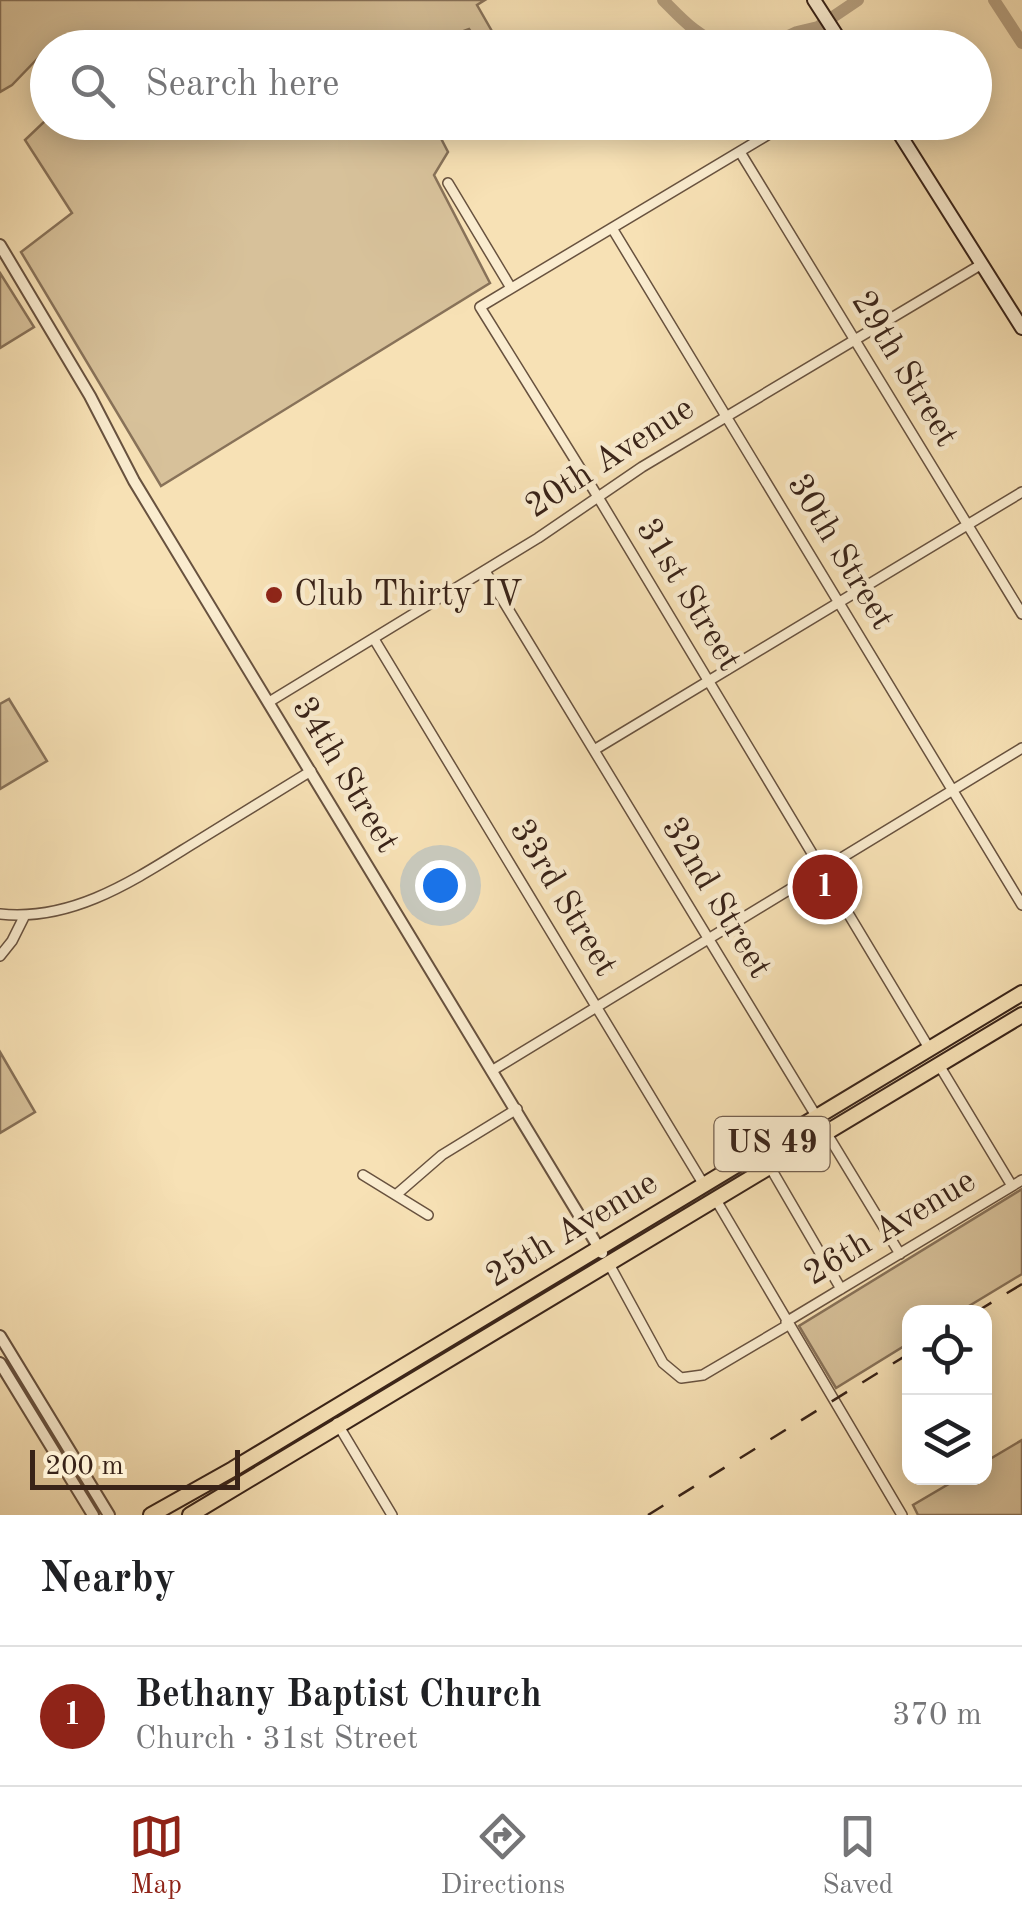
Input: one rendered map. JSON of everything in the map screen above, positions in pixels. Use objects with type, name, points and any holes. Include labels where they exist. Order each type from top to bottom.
[{"type":"main road","points":[[817,3],[834,30]]},
{"type":"main road","points":[[903,140],[1022,328]]},
{"type":"main road","name":"25th Avenue","points":[[151,1515],[1022,993]]},
{"type":"main road","name":"25th Avenue","points":[[190,1515],[1022,1014]]},
{"type":"main road","points":[[233,1469],[242,1485]]},
{"type":"street","points":[[448,183],[511,288],[759,140]]},
{"type":"street","name":"29th Street","points":[[740,152],[1022,614]]},
{"type":"street","name":"30th Street","points":[[612,228],[1022,905]]},
{"type":"street","name":"34th Street","points":[[0,245],[90,396],[134,481],[600,1248],[662,1363],[681,1378]]},
{"type":"street","name":"20th Avenue","points":[[269,702],[485,571],[725,416],[982,264]]},
{"type":"street","name":"31st Street","points":[[511,288],[480,307],[929,1048]]},
{"type":"street","points":[[594,750],[1022,492]]},
{"type":"street","name":"32nd Street","points":[[485,571],[900,1254]]},
{"type":"street","name":"33rd Street","points":[[374,640],[704,1185]]},
{"type":"street","points":[[493,1070],[952,790],[1020,753]]},
{"type":"street","points":[[0,914],[24,917],[88,902],[131,882],[310,771]]},
{"type":"street","points":[[0,956],[24,917]]},
{"type":"street","points":[[939,1065],[1017,1183]]},
{"type":"street","points":[[397,1194],[442,1156],[517,1109]]},
{"type":"street","points":[[770,1167],[841,1289]]},
{"type":"street","points":[[363,1175],[428,1215]]},
{"type":"street","name":"26th Avenue","points":[[681,1378],[703,1375],[1017,1183]]},
{"type":"street","points":[[716,1200],[902,1515]]},
{"type":"street","points":[[0,1336],[109,1515]]},
{"type":"street","points":[[0,1363],[93,1515]]},
{"type":"street","points":[[329,1411],[392,1515]]},
{"type":"shaded area","points":[[0,0],[485,0],[477,5],[491,30],[30,30],[30,66],[0,92]]},
{"type":"shaded area","points":[[30,135],[30,140],[442,140],[448,152],[434,175],[490,283],[161,486],[21,252],[72,213],[25,140]]},
{"type":"shaded area","points":[[0,273],[34,327],[0,348]]},
{"type":"shaded area","points":[[9,699],[47,761],[0,789],[0,704]]},
{"type":"shaded area","points":[[0,1052],[35,1112],[0,1133]]},
{"type":"shaded area","points":[[1022,1189],[1022,1274],[971,1305],[902,1305],[902,1347],[836,1388],[799,1326]]},
{"type":"shaded area","points":[[1022,1440],[1022,1515],[918,1515],[913,1505],[947,1485],[992,1485],[992,1458]]},
{"type":"waterway","points":[[663,0],[695,30]]},
{"type":"waterway","points":[[805,30],[818,27],[858,0]]},
{"type":"waterway","points":[[994,0],[1022,43]]},
{"type":"railway","points":[[988,1305],[1022,1284]]},
{"type":"railway","points":[[648,1515],[902,1358]]},
{"type":"place","name":"Club Thirty IV","points":[[274,595]]},
{"type":"place","name":"Bethany Baptist Church","points":[[825,887]]}]
